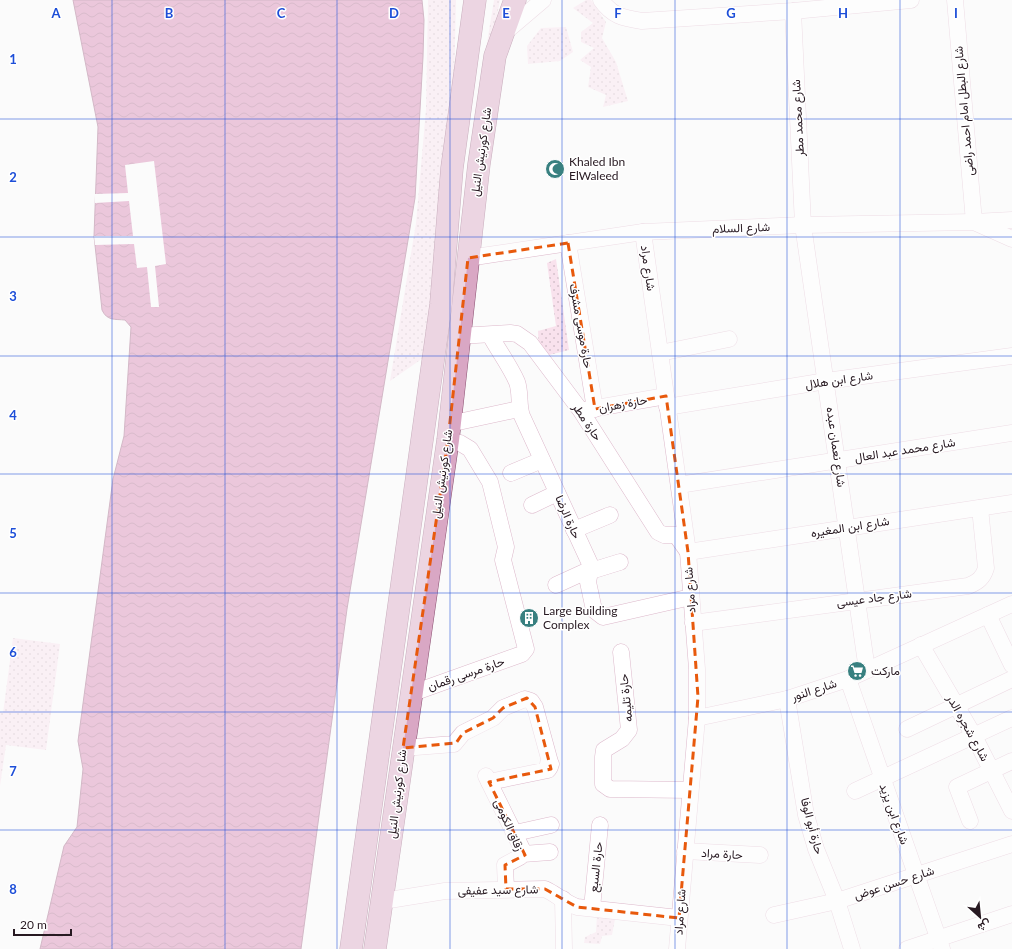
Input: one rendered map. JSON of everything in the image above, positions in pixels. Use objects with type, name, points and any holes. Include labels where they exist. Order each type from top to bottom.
[{"type":"main road","name":"شارع كورنيش النيل","points":[[351,949],[440,311],[452,168],[475,0]]},
{"type":"main road","name":"شارع كورنيش النيل","points":[[375,949],[383,900],[410,694],[449,432],[479,164],[496,56],[515,0]]},
{"type":"street","points":[[502,35],[543,0]]},
{"type":"street","points":[[601,0],[608,10],[623,18],[642,21],[793,11],[911,0]]},
{"type":"street","name":"شارع البطل امام احمد راضى","points":[[954,0],[974,222]]},
{"type":"street","name":"شارع محمد مطر","points":[[793,11],[803,225]]},
{"type":"street","points":[[974,222],[1012,220]]},
{"type":"street","name":"شارع السلام","points":[[468,258],[643,232],[803,225],[974,222],[1012,239]]},
{"type":"street","name":"شارع نعمان عبده","points":[[803,225],[848,527],[867,670]]},
{"type":"street","name":"شارع مراد","points":[[643,232],[688,552],[697,669],[697,718],[684,851],[677,949]]},
{"type":"street","name":"حارة موسى مشرف","points":[[568,243],[588,410]]},
{"type":"street","name":"حارة مطر","points":[[459,336],[510,333],[524,337],[588,410],[658,532],[664,535],[676,535],[688,552]]},
{"type":"street","name":"حارة الرضا","points":[[490,335],[516,381],[520,392],[519,409],[591,570],[588,582],[594,610],[604,617],[691,597]]},
{"type":"street","points":[[660,354],[729,339]]},
{"type":"street","name":"شارع ابن هلال","points":[[666,402],[1012,356]]},
{"type":"street","name":"حارة زهران","points":[[588,410],[666,402]]},
{"type":"street","points":[[449,432],[519,409]]},
{"type":"street","name":"حارة مرسى رقمان","points":[[410,694],[522,654],[526,647],[503,560],[506,547],[490,482],[470,449],[460,444],[449,432]]},
{"type":"street","name":"شارع محمد عبد العال","points":[[678,485],[1012,433]]},
{"type":"street","points":[[511,473],[542,460]]},
{"type":"street","points":[[532,505],[557,493]]},
{"type":"street","name":"شارع ابن المغيره","points":[[688,552],[848,527],[1012,504]]},
{"type":"street","name":"شارع جاد عيسى","points":[[693,622],[968,586],[983,576],[986,568],[980,508]]},
{"type":"street","points":[[574,530],[610,515]]},
{"type":"street","points":[[556,585],[591,570],[620,562]]},
{"type":"street","name":"شارع النور","points":[[697,718],[787,699],[848,679],[1012,604]]},
{"type":"street","points":[[988,615],[1012,665]]},
{"type":"street","name":"شارع شجره الدر","points":[[921,645],[974,736],[1012,811]]},
{"type":"street","name":"حارة تليمه","points":[[621,652],[629,730],[622,739],[604,750],[603,784],[606,788],[610,789],[690,790]]},
{"type":"street","name":"شارع ابن يزيد","points":[[848,679],[940,944]]},
{"type":"street","points":[[907,729],[1012,679]]},
{"type":"street","name":"زقاق الكومى","points":[[403,748],[454,744],[463,732],[494,718],[499,710],[525,699],[531,701],[535,707],[551,764],[548,764],[550,767],[548,770],[488,779],[523,854],[505,865],[506,889]]},
{"type":"street","name":"حارة أبو الوفا","points":[[787,699],[806,815],[816,849],[837,902],[852,949]]},
{"type":"street","points":[[855,791],[1012,718]]},
{"type":"street","points":[[970,821],[957,787],[1012,761]]},
{"type":"street","points":[[514,833],[551,825]]},
{"type":"street","name":"حارة السبع","points":[[592,908],[600,825]]},
{"type":"street","name":"شارع حسن عوض","points":[[774,915],[837,902],[1012,844]]},
{"type":"street","name":"حارة مراد","points":[[684,851],[760,855]]},
{"type":"street","points":[[523,854],[550,852]]},
{"type":"street","name":"شارع سيد عفيفى","points":[[383,900],[445,891],[545,889],[563,899],[568,904],[577,906],[679,918]]},
{"type":"street","points":[[563,899],[564,949]]},
{"type":"street","points":[[907,949],[940,944],[1012,914]]},
{"type":"highlighted area","points":[[568,243],[595,409],[666,396],[688,552],[698,697],[679,918],[577,907],[545,889],[506,889],[505,865],[525,855],[489,782],[551,769],[535,707],[527,698],[503,708],[493,718],[463,733],[456,743],[403,748],[448,440],[468,258]]},
{"type":"shaded area","points":[[428,0],[456,0],[454,91],[429,354],[390,381],[416,223],[426,109]]},
{"type":"shaded area","points":[[494,0],[500,0],[489,58],[484,61]]},
{"type":"shaded area","points":[[586,0],[591,0],[606,22],[602,38],[616,62],[628,101],[603,107],[606,95],[588,87],[591,67],[580,60],[594,48],[581,42],[581,32],[593,23],[573,8]]},
{"type":"shaded area","points":[[566,27],[573,52],[560,61],[528,64],[527,46],[541,28]]},
{"type":"shaded area","points":[[556,259],[569,350],[549,355],[539,351],[538,331],[556,326],[547,263]]},
{"type":"shaded area","points":[[13,638],[60,644],[46,750],[6,745],[0,786],[0,712],[3,713]]},
{"type":"shaded area","points":[[597,913],[616,914],[612,935],[602,936],[600,944],[584,943],[585,937],[596,932]]},
{"type":"water","points":[[73,0],[422,0],[424,20],[423,57],[415,198],[347,609],[301,949],[40,949],[64,846],[77,827],[83,769],[78,741],[113,479],[124,436],[131,327],[125,320],[109,318],[102,310],[94,236],[98,127]]},
{"type":"pier","points":[[154,161],[166,264],[155,266],[159,307],[151,307],[147,267],[137,268],[134,244],[95,245],[94,236],[133,236],[129,201],[95,203],[95,194],[128,193],[125,165]]},
{"type":"place","name":"Khaled Ibn ElWaleed","points":[[555,169]]},
{"type":"place","name":"Large Building Complex","points":[[529,618]]},
{"type":"place","name":"ماركت","points":[[857,671]]}]
